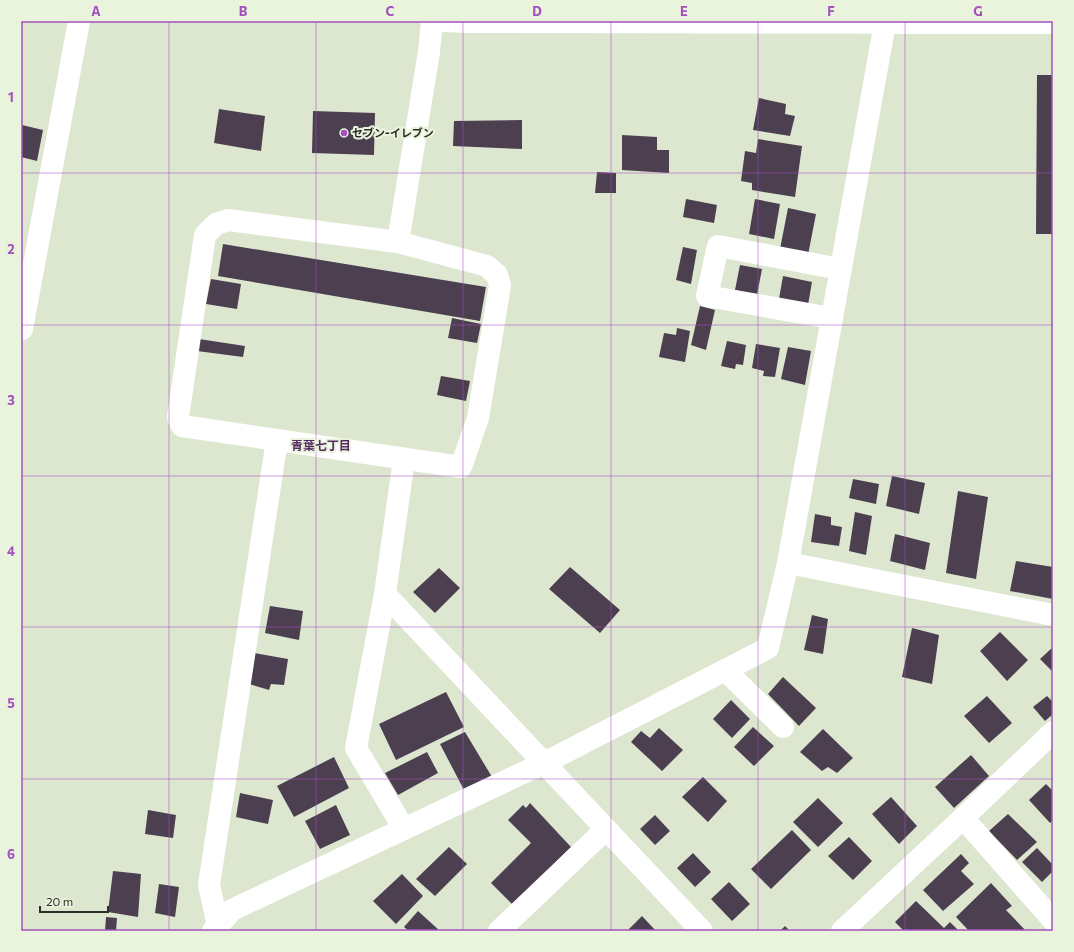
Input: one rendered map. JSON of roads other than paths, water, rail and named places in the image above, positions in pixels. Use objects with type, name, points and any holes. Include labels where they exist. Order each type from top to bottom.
[{"type":"street","points":[[22,329],[79,21]]},
{"type":"street","points":[[398,242],[429,52],[432,21]]},
{"type":"street","points":[[446,21],[1053,23]]},
{"type":"street","points":[[215,929],[232,910],[544,762],[768,648],[788,563],[884,23]]},
{"type":"street","points":[[228,220],[398,242],[487,266],[497,275],[500,285],[478,418],[461,467],[277,440],[182,426],[178,417],[205,235],[216,224],[228,220]]},
{"type":"street","points":[[831,318],[707,296],[718,246],[840,269]]},
{"type":"street","points":[[215,929],[209,885],[277,440]]},
{"type":"street","points":[[404,458],[385,594],[356,748],[404,829]]},
{"type":"street","points":[[788,563],[1053,614]]},
{"type":"street","points":[[385,594],[702,931]]},
{"type":"street","points":[[725,670],[783,727]]},
{"type":"street","points":[[842,931],[1053,732]]},
{"type":"street","points":[[963,818],[1050,909]]},
{"type":"street","points":[[499,931],[606,829]]},
{"type":"place","name":"セブン-イレブン","points":[[344,133]]},
{"type":"district","name":"青葉七丁目","points":[[321,446]]}]
